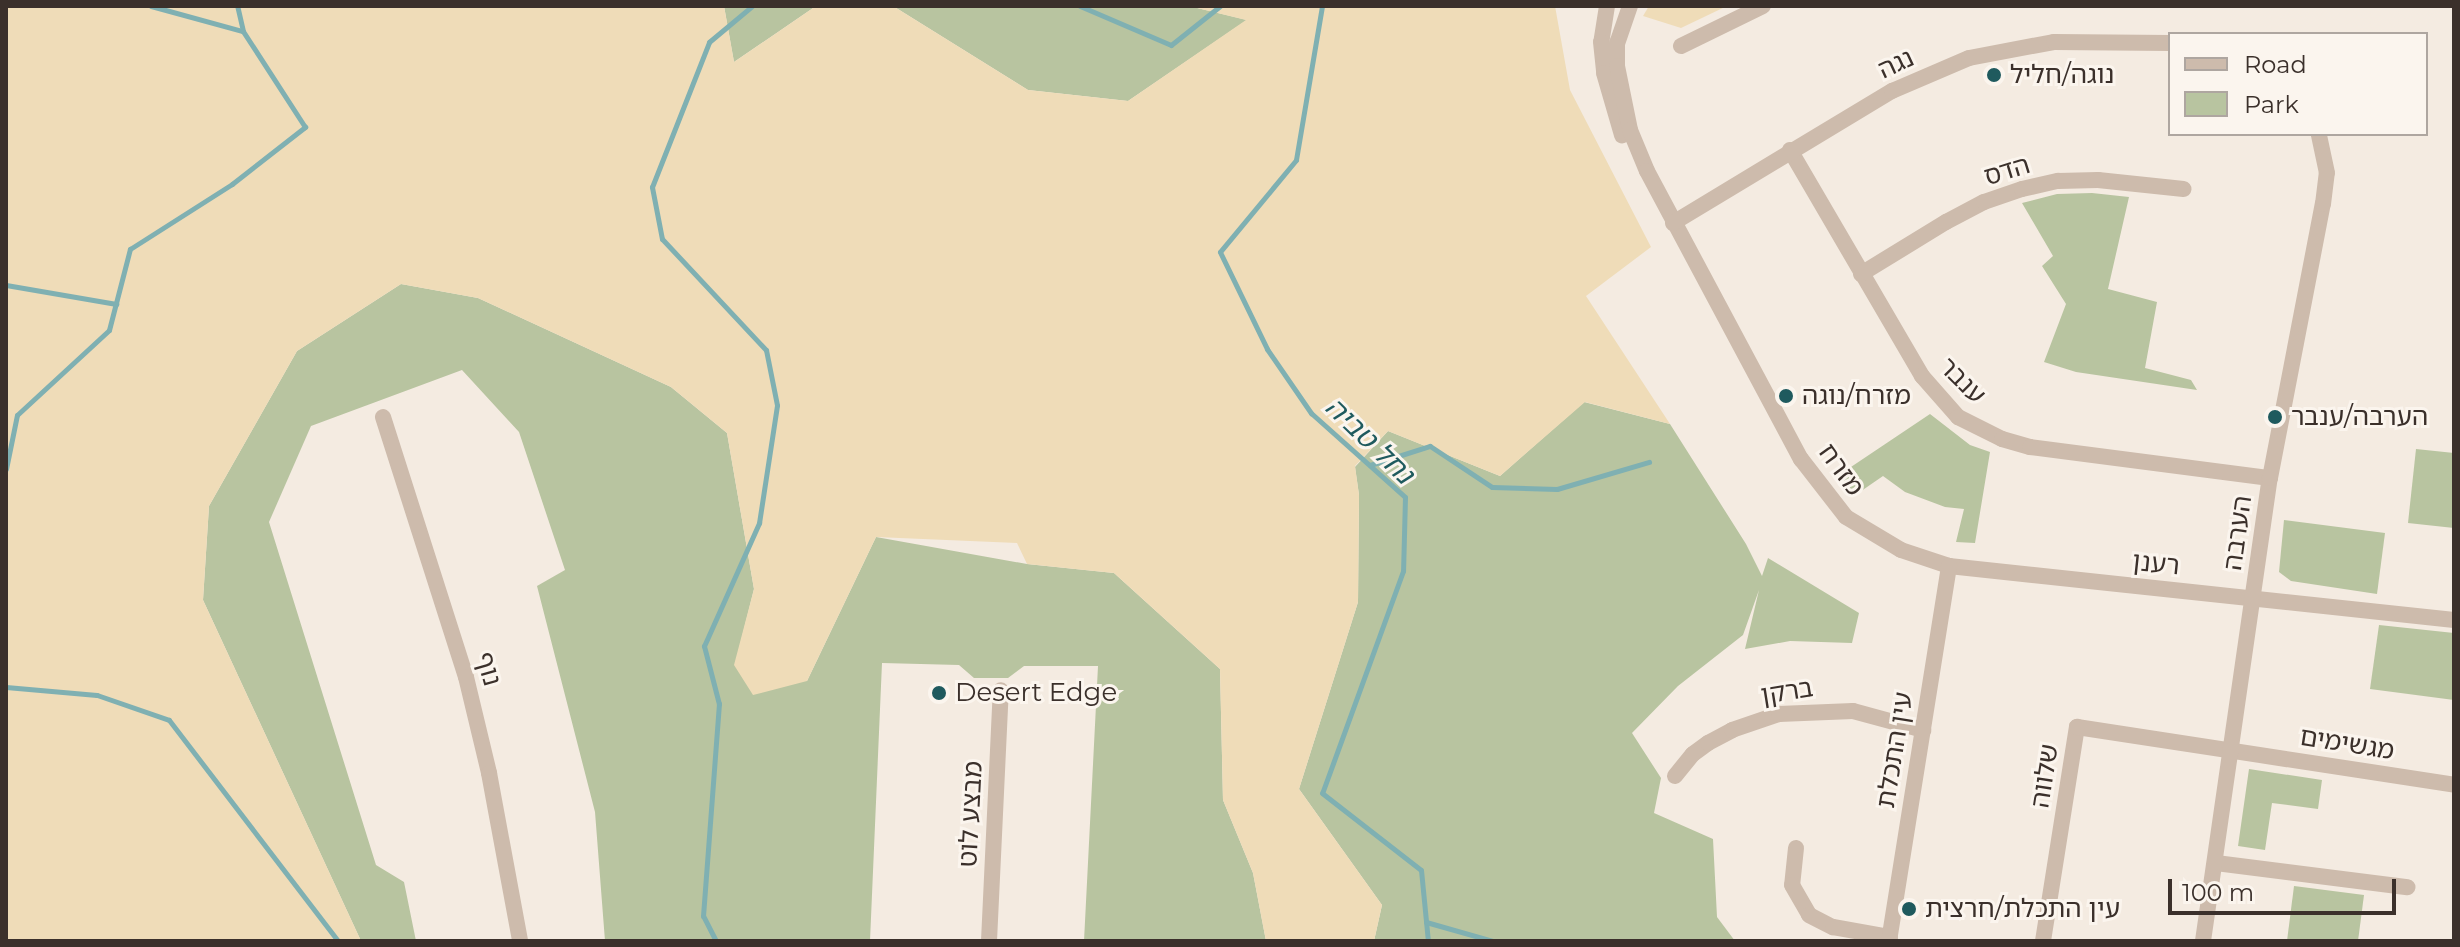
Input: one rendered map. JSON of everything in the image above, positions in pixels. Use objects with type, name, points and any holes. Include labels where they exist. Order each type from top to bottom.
[{"type":"street","name":"מזרח","points":[[1607,6],[1601,42],[1610,105],[1623,138],[1673,223],[1801,459],[1823,492],[1846,517],[1869,534],[1901,550],[1949,566]]},
{"type":"street","name":"מזרח","points":[[1630,6],[1617,43],[1620,95],[1630,130],[1673,223]]},
{"type":"street","points":[[1681,46],[1763,6]]},
{"type":"street","name":"נגה","points":[[1673,223],[1892,91],[1969,58],[2054,42],[2168,43]]},
{"type":"street","name":"הערבה","points":[[2203,941],[2233,751],[2270,478],[2323,204],[2327,173],[2319,136]]},
{"type":"street","name":"ענבר","points":[[1790,150],[1861,274],[1937,397],[1958,417],[1978,428],[2030,447],[2270,478]]},
{"type":"street","name":"הדס","points":[[1861,274],[1946,222],[1984,202],[2022,189],[2058,181],[2098,180],[2184,189]]},
{"type":"street","name":"נוף","points":[[383,417],[466,677],[489,773],[520,941]]},
{"type":"street","name":"רענן","points":[[1949,566],[2454,620]]},
{"type":"street","name":"עין התכלת","points":[[1889,939],[1949,566]]},
{"type":"street","name":"מבצע לוט","points":[[989,941],[1001,690]]},
{"type":"street","name":"ברקן","points":[[1675,776],[1693,754],[1708,743],[1732,730],[1779,714],[1853,711],[1923,730]]},
{"type":"street","name":"שלווה","points":[[2043,941],[2077,727],[2233,751]]},
{"type":"street","name":"מגשימים","points":[[2233,751],[2454,785]]},
{"type":"street","points":[[1796,848],[1792,885],[1809,915],[1833,927],[1889,939]]},
{"type":"street","points":[[2216,863],[2407,887]]},
{"type":"green space","points":[[724,6],[816,6],[734,62]]},
{"type":"green space","points":[[893,6],[1189,6],[1247,20],[1128,101],[1028,90]]},
{"type":"green space","points":[[2092,193],[2129,197],[2108,289],[2157,302],[2145,368],[2191,380],[2197,390],[2076,372],[2044,362],[2066,304],[2042,266],[2053,256],[2022,203],[2057,194]]},
{"type":"green space","points":[[401,284],[478,298],[671,387],[727,433],[754,589],[735,665],[807,681],[876,537],[1027,564],[1114,573],[1220,669],[1223,800],[1253,873],[1266,941],[1084,941],[1098,666],[1024,666],[1008,678],[974,678],[959,665],[882,663],[870,941],[605,941],[595,812],[537,586],[565,570],[519,432],[462,370],[311,426],[269,522],[376,865],[404,882],[416,941],[361,941],[203,600],[209,506],[297,351]]},
{"type":"green space","points":[[1584,402],[1670,424],[1746,544],[1762,576],[1768,558],[1859,613],[1852,643],[1790,641],[1745,649],[1759,590],[1743,635],[1678,686],[1632,733],[1661,778],[1654,813],[1713,839],[1717,917],[1735,941],[1374,941],[1382,905],[1299,789],[1358,602],[1359,495],[1355,467],[1388,431],[1500,476]]},
{"type":"green space","points":[[1930,414],[1970,445],[1990,452],[1975,543],[1956,542],[1964,509],[1945,507],[1905,492],[1883,476],[1854,496],[1839,475]]},
{"type":"green space","points":[[2416,449],[2454,453],[2454,528],[2408,523]]},
{"type":"green space","points":[[2284,520],[2385,533],[2377,594],[2291,581],[2279,572]]},
{"type":"green space","points":[[2379,625],[2454,633],[2454,700],[2370,689]]},
{"type":"green space","points":[[2249,769],[2322,780],[2318,809],[2272,803],[2265,850],[2238,846]]},
{"type":"green space","points":[[2294,886],[2364,895],[2358,941],[2287,941]]},
{"type":"sand","points":[[6,6],[724,6],[734,62],[816,6],[893,6],[1028,90],[1128,101],[1246,20],[1189,6],[1555,6],[1570,90],[1651,247],[1586,296],[1670,424],[1585,402],[1500,476],[1388,431],[1355,466],[1359,495],[1358,602],[1299,789],[1382,905],[1374,941],[1266,941],[1253,873],[1223,800],[1220,669],[1114,573],[1027,564],[1017,543],[876,537],[807,681],[753,695],[734,665],[754,589],[727,433],[671,387],[478,298],[401,284],[297,351],[209,506],[203,600],[361,941],[6,941]]},
{"type":"sand","points":[[1649,6],[1727,6],[1681,28],[1643,16]]},
{"type":"waterway","points":[[151,6],[242,31]]},
{"type":"waterway","points":[[6,469],[17,415],[109,330],[130,249],[232,184],[305,127],[243,31],[237,6]]},
{"type":"waterway","points":[[716,941],[703,916],[719,704],[704,646],[759,523],[777,405],[766,350],[662,239],[652,187],[709,42],[752,6]]},
{"type":"waterway","name":"נחל טביה","points":[[1080,6],[1171,45],[1220,6]]},
{"type":"waterway","name":"נחל טביה","points":[[1322,6],[1296,160],[1220,252],[1267,349],[1311,413],[1405,497],[1403,571],[1322,793],[1421,870],[1428,941]]},
{"type":"waterway","points":[[6,285],[116,304]]},
{"type":"waterway","points":[[1370,465],[1430,446],[1492,487],[1557,489],[1649,462]]},
{"type":"waterway","points":[[6,687],[97,695],[169,720],[338,941]]},
{"type":"waterway","points":[[1426,922],[1493,941]]},
{"type":"place","name":"נוגה/חליל","points":[[1994,75]]},
{"type":"place","name":"מזרח/נוגה","points":[[1786,396]]},
{"type":"place","name":"הערבה/ענבר","points":[[2275,417]]},
{"type":"place","name":"Desert Edge","points":[[939,693]]},
{"type":"place","name":"עין התכלת/חרצית","points":[[1909,909]]}]
